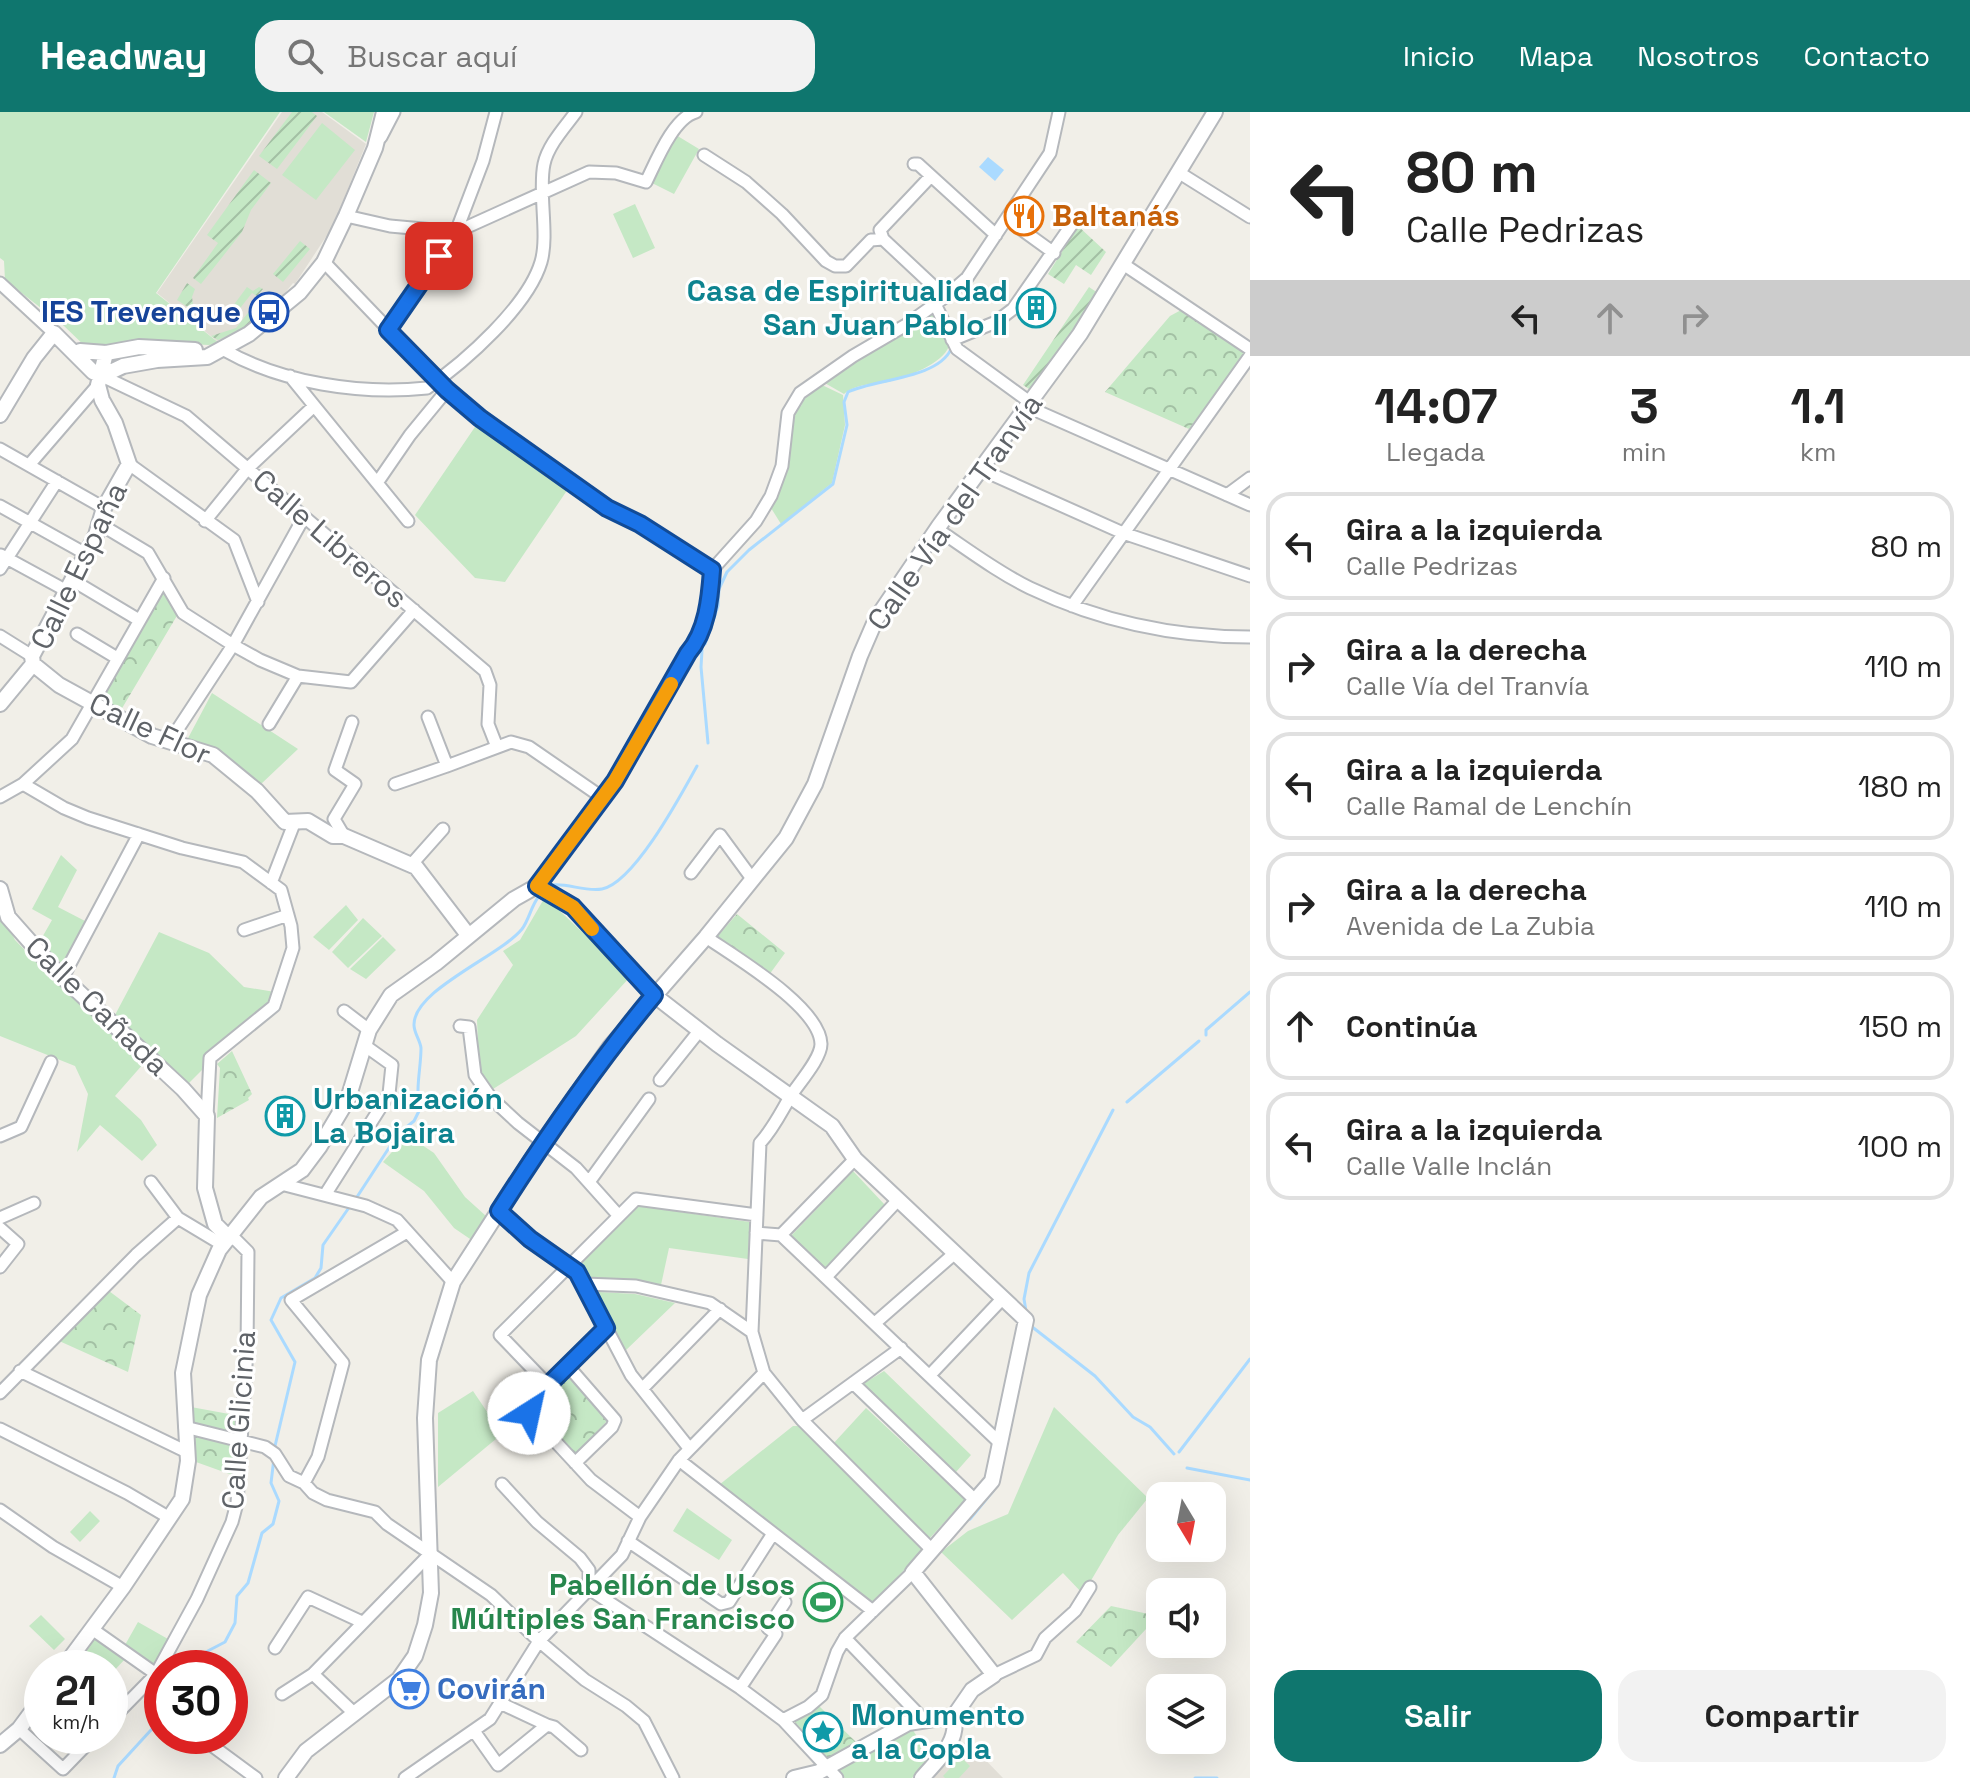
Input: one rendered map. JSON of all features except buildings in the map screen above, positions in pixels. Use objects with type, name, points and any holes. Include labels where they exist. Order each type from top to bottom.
[{"type":"street","points":[[375,148],[384,112]]},
{"type":"street","points":[[29,465],[100,381],[123,366],[207,357],[224,350],[274,316],[300,292],[324,262],[394,112]]},
{"type":"street","points":[[388,330],[456,232],[483,161],[496,112]]},
{"type":"street","points":[[377,483],[442,385],[510,316],[538,269],[542,260],[544,164],[555,140],[576,112]]},
{"type":"street","points":[[346,216],[390,226],[456,232],[589,172],[616,173],[646,182],[670,135],[690,113],[696,112]]},
{"type":"street","points":[[76,1650],[182,1499],[187,1452],[183,1373],[199,1295],[225,1241],[261,1197],[302,1170],[320,1146],[348,1099],[369,1030],[391,995],[514,899],[537,886],[615,781],[696,643],[709,605],[712,570],[756,521],[771,496],[782,466],[788,413],[800,393],[940,301],[967,278],[1050,153],[1059,112]]},
{"type":"street","name":"Calle Vía del Tranvía","points":[[286,1778],[306,1751],[399,1679],[415,1656],[430,1602],[425,1418],[429,1360],[453,1282],[543,1142],[610,1047],[706,937],[786,838],[815,784],[876,619],[939,526],[1080,334],[1215,112]]},
{"type":"street","points":[[704,155],[746,182],[782,214],[826,261],[835,266],[846,266],[871,240],[883,239]]},
{"type":"street","points":[[914,164],[918,164],[996,235]]},
{"type":"street","points":[[1178,172],[1250,217]]},
{"type":"street","points":[[931,176],[880,230],[883,239],[940,301],[952,340],[962,353],[1029,405],[1250,505]]},
{"type":"street","points":[[952,340],[996,322],[1013,309],[1077,217]]},
{"type":"street","points":[[1007,219],[1054,253]]},
{"type":"street","points":[[324,262],[442,385],[480,418],[607,508],[640,524],[712,570]]},
{"type":"street","points":[[1123,264],[1250,349]]},
{"type":"street","name":"Calle Libreros","points":[[0,283],[75,349],[100,381],[186,416],[485,671],[490,685],[488,724],[497,747]]},
{"type":"street","points":[[0,415],[34,358],[54,333]]},
{"type":"street","points":[[75,349],[106,353],[139,347],[224,350],[245,362],[290,376],[360,389],[405,390],[442,385]]},
{"type":"street","points":[[100,381],[106,353]]},
{"type":"street","points":[[1073,604],[1250,356]]},
{"type":"street","points":[[290,376],[408,521]]},
{"type":"street","name":"Calle España","points":[[0,704],[33,660],[96,535],[104,508],[129,464],[115,423],[102,400],[100,381]]},
{"type":"street","points":[[205,521],[248,468],[314,406]]},
{"type":"street","points":[[0,449],[104,508]]},
{"type":"street","points":[[129,464],[234,540],[258,602]]},
{"type":"street","points":[[982,470],[1123,533],[1250,576]]},
{"type":"street","points":[[1227,495],[1250,478]]},
{"type":"street","points":[[57,481],[2,561],[69,586],[139,620]]},
{"type":"street","points":[[0,506],[86,554]]},
{"type":"street","points":[[170,741],[233,645],[304,517]]},
{"type":"street","points":[[98,523],[148,553],[183,613],[260,660],[298,676],[351,682],[414,610]]},
{"type":"street","points":[[939,526],[1030,582],[1073,604],[1140,621],[1250,635]]},
{"type":"street","points":[[0,797],[23,784],[72,739],[164,578]]},
{"type":"street","points":[[77,634],[117,658]]},
{"type":"street","points":[[0,636],[33,660]]},
{"type":"street","name":"Calle Flor","points":[[33,660],[59,685],[152,736],[213,755],[257,791],[285,822],[308,821],[333,836],[344,836],[416,867],[468,935]]},
{"type":"street","points":[[269,724],[298,676]]},
{"type":"street","points":[[428,717],[447,766]]},
{"type":"street","points":[[344,836],[334,819],[355,784],[335,770],[352,722]]},
{"type":"street","points":[[395,784],[511,742],[529,747],[603,798]]},
{"type":"street","points":[[23,784],[64,808],[182,848],[243,862],[281,890],[293,948],[274,1006],[210,1058],[205,1188],[215,1224],[225,1241]]},
{"type":"street","points":[[271,883],[295,821]]},
{"type":"street","points":[[411,865],[443,829]]},
{"type":"street","points":[[63,977],[139,834]]},
{"type":"street","points":[[691,873],[720,835],[753,880]]},
{"type":"street","points":[[537,886],[573,907],[654,995],[832,1126],[855,1159],[1026,1320],[992,1481],[913,1572],[845,1638],[822,1695],[808,1707],[783,1720]]},
{"type":"street","name":"Calle Cañada","points":[[0,889],[8,917],[63,977],[183,1089],[207,1116]]},
{"type":"street","points":[[244,930],[288,915]]},
{"type":"street","points":[[706,937],[768,979],[794,1001],[807,1016],[821,1042],[820,1051],[775,1126],[760,1143],[752,1332],[764,1373],[802,1420],[932,1550]]},
{"type":"street","points":[[344,1011],[369,1030]]},
{"type":"street","points":[[460,1026],[469,1027],[475,1075],[491,1098],[589,1182],[619,1216]]},
{"type":"street","points":[[660,1080],[700,1030]]},
{"type":"street","points":[[325,1195],[389,1094],[392,1065],[364,1045]]},
{"type":"street","points":[[0,1136],[21,1127],[51,1062]]},
{"type":"street","points":[[589,1182],[649,1099]]},
{"type":"street","points":[[781,1235],[855,1159]]},
{"type":"street","points":[[151,1182],[178,1218],[225,1241]]},
{"type":"street","points":[[281,1184],[366,1206],[397,1220],[453,1282]]},
{"type":"street","points":[[548,1385],[500,1335],[636,1199],[757,1215]]},
{"type":"street","points":[[826,1277],[898,1200]]},
{"type":"street","points":[[0,1218],[34,1203]]},
{"type":"street","points":[[499,1211],[530,1239],[577,1272],[631,1375],[689,1448]]},
{"type":"street","points":[[0,1393],[136,1255],[178,1218]]},
{"type":"street","points":[[0,1228],[18,1244],[0,1267]]},
{"type":"street","points":[[304,1483],[318,1457],[343,1363],[291,1300],[407,1232]]},
{"type":"street","points":[[756,1233],[781,1235],[1000,1443]]},
{"type":"street","name":"Calle Glicinia","points":[[169,1650],[197,1599],[232,1522],[237,1503],[247,1350],[248,1252],[236,1240],[225,1241]]},
{"type":"street","points":[[875,1323],[955,1253]]},
{"type":"street","points":[[585,1284],[636,1286],[710,1303],[752,1332]]},
{"type":"street","points":[[930,1375],[1003,1298]]},
{"type":"street","points":[[642,1389],[720,1309]]},
{"type":"street","points":[[606,1328],[530,1403],[529,1413],[591,1480],[640,1517]]},
{"type":"street","points":[[802,1420],[901,1348]]},
{"type":"street","points":[[568,1366],[615,1420],[612,1427],[575,1463]]},
{"type":"street","points":[[20,1371],[187,1452]]},
{"type":"street","points":[[405,1778],[490,1719],[539,1641],[622,1555],[640,1517],[679,1460],[764,1373]]},
{"type":"street","points":[[853,1383],[975,1500]]},
{"type":"street","points":[[185,1427],[265,1447],[275,1454],[289,1476],[304,1483],[313,1493],[327,1500],[375,1512],[387,1524],[453,1567],[491,1595],[585,1680],[644,1721],[673,1778]]},
{"type":"street","points":[[0,1429],[168,1517]]},
{"type":"street","points":[[679,1460],[873,1611]]},
{"type":"street","points":[[502,1484],[537,1522],[580,1558],[589,1570],[589,1589]]},
{"type":"street","points":[[0,1510],[53,1547],[123,1587]]},
{"type":"street","points":[[628,1541],[721,1604],[729,1602],[772,1535]]},
{"type":"street","points":[[282,1694],[313,1674],[431,1553]]},
{"type":"street","points":[[913,1572],[994,1675]]},
{"type":"street","points":[[922,1778],[953,1740],[956,1727],[954,1716],[972,1690],[994,1675],[1036,1655],[1045,1638],[1075,1611],[1090,1587]]},
{"type":"street","points":[[589,1589],[740,1688],[783,1720],[832,1773]]},
{"type":"street","points":[[275,1648],[308,1597],[362,1622]]},
{"type":"street","points":[[740,1688],[776,1634],[768,1628],[785,1602]]},
{"type":"street","points":[[92,1629],[144,1666]]},
{"type":"street","points":[[845,1638],[925,1721]]},
{"type":"street","points":[[313,1674],[355,1714]]},
{"type":"street","name":"Calle Glicinia","points":[[128,1703],[144,1686]]},
{"type":"street","points":[[500,1703],[554,1727],[581,1750]]},
{"type":"street","points":[[794,1778],[832,1773],[908,1723],[954,1716]]},
{"type":"street","points":[[0,1745],[24,1722]]},
{"type":"street","points":[[474,1731],[498,1765],[547,1725]]},
{"type":"street","points":[[19,1729],[24,1734]]},
{"type":"street","points":[[46,1754],[63,1769],[78,1754]]},
{"type":"street","points":[[223,1754],[256,1778]]},
{"type":"shaded area","points":[[282,112],[322,112],[366,144],[333,226],[295,284],[276,304],[239,331],[217,341],[157,293]]},
{"type":"shaded area","points":[[968,1742],[1003,1778],[931,1778],[963,1743]]},
{"type":"green space","points":[[0,112],[280,112],[156,293],[219,343],[145,342],[88,349],[5,280],[4,261],[0,258]]},
{"type":"green space","points":[[292,112],[312,112],[317,116],[277,169],[259,156]]},
{"type":"green space","points":[[324,112],[374,112],[366,142]]},
{"type":"green space","points":[[322,123],[355,150],[316,200],[282,175]]},
{"type":"green space","points":[[676,135],[699,149],[674,194],[650,182]]},
{"type":"green space","points":[[254,170],[271,183],[251,210],[242,232],[201,284],[193,278],[218,243],[207,235]]},
{"type":"green space","points":[[635,204],[655,248],[633,258],[613,214]]},
{"type":"green space","points":[[1078,226],[1106,252],[1091,275],[1076,265],[1064,284],[1048,274]]},
{"type":"green space","points":[[300,241],[310,249],[283,282],[273,274]]},
{"type":"green space","points":[[187,283],[195,289],[192,297],[194,311],[177,300]]},
{"type":"green space","points":[[247,287],[253,291],[259,287],[263,289],[257,296],[252,293],[230,321],[221,322]]},
{"type":"green space","points":[[1089,287],[1098,293],[1032,391],[1023,385]]},
{"type":"green space","points":[[251,309],[264,312],[239,331],[218,340],[211,336],[236,328]]},
{"type":"green space","points":[[1183,309],[1246,353],[1189,429],[1105,392],[1170,316]]},
{"type":"green space","points":[[935,311],[949,346],[932,364],[904,377],[859,386],[844,394],[823,382]]},
{"type":"green space","points":[[822,385],[843,395],[845,425],[832,483],[781,524],[771,508],[791,446],[795,407],[801,406],[804,399]]},
{"type":"green space","points":[[477,424],[570,486],[505,582],[475,578],[415,515]]},
{"type":"green space","points":[[165,590],[178,614],[118,715],[98,703]]},
{"type":"green space","points":[[212,693],[298,749],[260,785],[216,754],[186,742]]},
{"type":"green space","points":[[61,855],[77,870],[58,907],[85,921],[63,965],[40,941],[52,920],[32,909]]},
{"type":"green space","points":[[545,897],[630,977],[576,1036],[493,1089],[479,1069],[477,1020],[513,965],[503,951],[520,940]]},
{"type":"green space","points":[[346,905],[358,920],[329,950],[313,937]]},
{"type":"green space","points":[[0,909],[15,940],[144,1063],[115,1096],[141,1120],[157,1145],[142,1161],[100,1125],[77,1152],[88,1094],[75,1066],[0,1036]]},
{"type":"green space","points":[[737,914],[785,953],[769,975],[716,938]]},
{"type":"green space","points":[[363,918],[382,936],[348,968],[332,952]]},
{"type":"green space","points":[[159,932],[209,953],[244,987],[275,992],[269,1006],[206,1054],[203,1069],[187,1085],[115,1015]]},
{"type":"green space","points":[[383,937],[396,950],[366,979],[350,969]]},
{"type":"green space","points":[[232,1051],[252,1094],[249,1100],[217,1118],[220,1068],[217,1064]]},
{"type":"green space","points":[[407,1135],[434,1153],[465,1197],[486,1216],[473,1241],[454,1228],[424,1191],[383,1162]]},
{"type":"green space","points":[[853,1171],[885,1205],[827,1269],[790,1237]]},
{"type":"green space","points":[[639,1206],[750,1222],[748,1259],[669,1248],[661,1285],[588,1277],[580,1265]]},
{"type":"green space","points":[[109,1291],[141,1315],[128,1372],[57,1340]]},
{"type":"green space","points":[[596,1293],[635,1294],[675,1303],[625,1351]]},
{"type":"green space","points":[[884,1371],[971,1455],[956,1472],[863,1384]]},
{"type":"green space","points":[[571,1375],[609,1419],[575,1455],[535,1411],[535,1406],[566,1376]]},
{"type":"green space","points":[[473,1391],[502,1434],[438,1487],[438,1413]]},
{"type":"green space","points":[[191,1407],[240,1416],[240,1434],[194,1427]]},
{"type":"green space","points":[[1054,1407],[1146,1496],[1146,1500],[1118,1535],[1083,1594],[1063,1573],[1012,1620],[941,1552],[968,1531],[1008,1514]]},
{"type":"green space","points":[[866,1408],[965,1500],[929,1539],[832,1445]]},
{"type":"green space","points":[[793,1426],[802,1426],[924,1549],[873,1603],[719,1485]]},
{"type":"green space","points":[[195,1436],[239,1445],[235,1476],[196,1462]]},
{"type":"green space","points":[[687,1508],[732,1540],[719,1560],[673,1531]]},
{"type":"green space","points":[[90,1511],[100,1521],[80,1542],[70,1532]]},
{"type":"green space","points":[[1111,1606],[1146,1613],[1146,1629],[1111,1667],[1076,1642]]},
{"type":"green space","points":[[41,1615],[65,1639],[54,1650],[29,1626]]},
{"type":"green space","points":[[138,1622],[168,1639],[163,1650],[144,1650],[144,1661],[125,1645]]},
{"type":"green space","points":[[94,1636],[114,1650],[83,1650]]},
{"type":"green space","points":[[819,1706],[857,1743],[830,1760],[794,1721]]},
{"type":"green space","points":[[912,1729],[931,1757],[912,1778],[845,1778],[837,1769]]},
{"type":"green space","points":[[961,1757],[970,1766],[959,1778],[945,1778],[943,1776]]},
{"type":"water","points":[[988,157],[1004,170],[995,181],[979,167]]},
{"type":"waterway","points":[[705,644],[718,606],[719,589],[727,572],[749,550],[833,484],[847,425],[844,402],[848,392],[933,367],[951,349]]},
{"type":"waterway","points":[[702,650],[708,743]]},
{"type":"waterway","points":[[552,885],[596,890],[615,883],[656,836],[697,766]]},
{"type":"waterway","points":[[355,1200],[398,1134],[414,1121],[420,1109],[421,1048],[414,1025],[417,1012],[442,986],[522,929],[539,896]]},
{"type":"waterway","points":[[1206,1035],[1206,1030],[1250,992]]},
{"type":"waterway","points":[[1127,1102],[1199,1041]]},
{"type":"waterway","points":[[1026,1311],[1024,1299],[1029,1273],[1113,1110]]},
{"type":"waterway","points":[[275,1446],[295,1362],[271,1320],[281,1298],[315,1278],[321,1268],[323,1245],[348,1209]]},
{"type":"waterway","points":[[1030,1329],[1031,1326],[1095,1376],[1133,1417],[1150,1427],[1174,1454]]},
{"type":"waterway","points":[[1179,1452],[1250,1359]]},
{"type":"waterway","points":[[210,1650],[225,1642],[235,1623],[237,1596],[248,1583],[262,1533],[273,1524],[279,1501],[271,1483],[274,1458]]},
{"type":"waterway","points":[[1187,1468],[1250,1480]]},
{"type":"waterway","points":[[970,1519],[993,1491]]},
{"type":"waterway","points":[[114,1778],[118,1766],[144,1738]]},
{"type":"waterway","points":[[1195,1778],[1217,1778]]},
{"type":"slow traffic","points":[[592,929],[573,907],[537,886],[615,781],[671,684]]},
{"type":"place","name":"Baltanás","points":[[1024,216]]},
{"type":"place","name":"Casa de Espiritualidad San Juan Pablo II","points":[[1036,308]]},
{"type":"place","name":"IES Trevenque","points":[[269,312]]},
{"type":"place","name":"Urbanización La Bojaira","points":[[285,1116]]},
{"type":"place","name":"Pabellón de Usos Múltiples San Francisco","points":[[823,1602]]},
{"type":"place","name":"Covirán","points":[[409,1689]]},
{"type":"place","name":"Monumento a la Copla","points":[[823,1732]]},
{"type":"route","points":[[439,256],[388,330],[447,390],[480,418],[607,508],[640,524],[712,570],[709,605],[696,643],[615,781],[537,886],[573,907],[654,995],[610,1047],[499,1211],[530,1239],[577,1272],[606,1328],[530,1403],[529,1413]]}]
